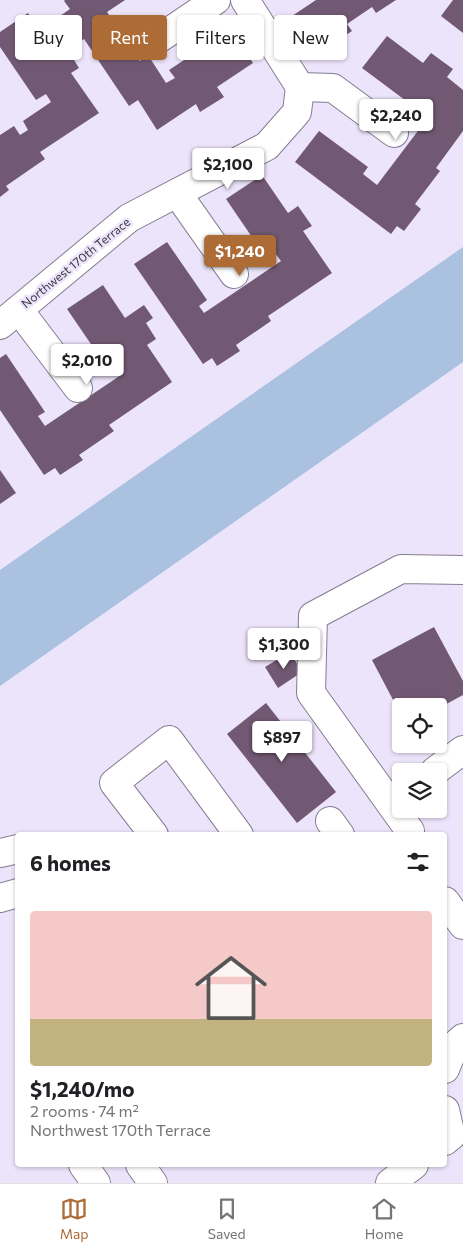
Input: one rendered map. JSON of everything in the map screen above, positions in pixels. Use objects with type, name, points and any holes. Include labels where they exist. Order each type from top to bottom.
[{"type":"street","points":[[167,33],[216,0]]},
{"type":"street","points":[[245,0],[300,87],[333,88],[394,133]]},
{"type":"street","name":"Northwest 170th Terrace","points":[[10,318],[129,218],[267,146],[297,112],[300,87]]},
{"type":"street","points":[[177,193],[234,274]]},
{"type":"street","points":[[10,318],[78,388]]},
{"type":"street","points":[[410,825],[311,693],[313,616],[401,570],[463,570]]},
{"type":"street","points":[[152,832],[114,783],[169,740],[237,832]]},
{"type":"street","points":[[446,763],[463,750]]},
{"type":"street","points":[[0,854],[15,850]]},
{"type":"street","points":[[0,898],[15,895]]},
{"type":"street","points":[[447,904],[463,925]]},
{"type":"street","points":[[447,1064],[455,1045],[463,1038]]},
{"type":"street","points":[[447,1119],[451,1136],[447,1139]]},
{"type":"street","points":[[84,1167],[96,1183]]},
{"type":"street","points":[[141,1167],[153,1183]]},
{"type":"street","points":[[390,1183],[411,1167]]},
{"type":"water","points":[[463,247],[463,362],[0,686],[0,570]]},
{"type":"building","points":[[125,0],[107,12],[109,15],[92,15],[92,51],[84,39],[82,40],[82,15],[61,15],[70,9],[64,1]]},
{"type":"building","points":[[316,0],[396,0],[376,13],[372,7],[347,24],[347,15],[294,15]]},
{"type":"building","points":[[453,0],[463,0],[463,33],[441,16]]},
{"type":"building","points":[[15,22],[15,60],[74,60],[79,68],[71,73],[99,113],[40,152],[45,159],[6,186],[9,190],[0,197],[0,135],[14,126],[20,135],[28,130],[23,121],[51,102],[46,94],[36,100],[0,47],[0,32]]},
{"type":"building","points":[[347,24],[352,31],[347,34]]},
{"type":"building","points":[[387,36],[423,63],[431,53],[453,69],[447,77],[463,90],[463,131],[436,168],[440,171],[415,204],[421,209],[404,231],[397,226],[391,234],[295,162],[319,131],[368,167],[363,174],[377,185],[433,111],[425,105],[421,112],[362,68]]},
{"type":"building","points":[[98,60],[151,60],[166,83],[175,78],[169,70],[184,60],[251,60],[253,63],[217,87],[224,97],[200,112],[196,104],[157,130],[138,100],[129,106]]},
{"type":"building","points":[[262,175],[288,213],[298,206],[312,226],[303,231],[332,273],[268,316],[271,321],[236,345],[240,351],[217,366],[212,358],[203,364],[134,264],[167,242],[207,300],[199,306],[204,313],[281,261],[275,253],[267,259],[226,199]]},
{"type":"building","points":[[103,285],[125,318],[144,305],[153,318],[146,323],[156,339],[147,345],[172,382],[109,425],[114,431],[79,455],[83,460],[60,475],[55,468],[44,475],[0,410],[0,358],[6,354],[45,412],[38,416],[45,426],[121,375],[116,367],[110,372],[67,309]]},
{"type":"building","points":[[0,470],[16,493],[0,504]]},
{"type":"building","points":[[434,627],[463,681],[463,695],[447,704],[447,698],[392,698],[372,660]]},
{"type":"building","points":[[290,652],[302,672],[278,688],[265,667]]},
{"type":"building","points":[[266,703],[336,792],[297,823],[227,734]]}]
